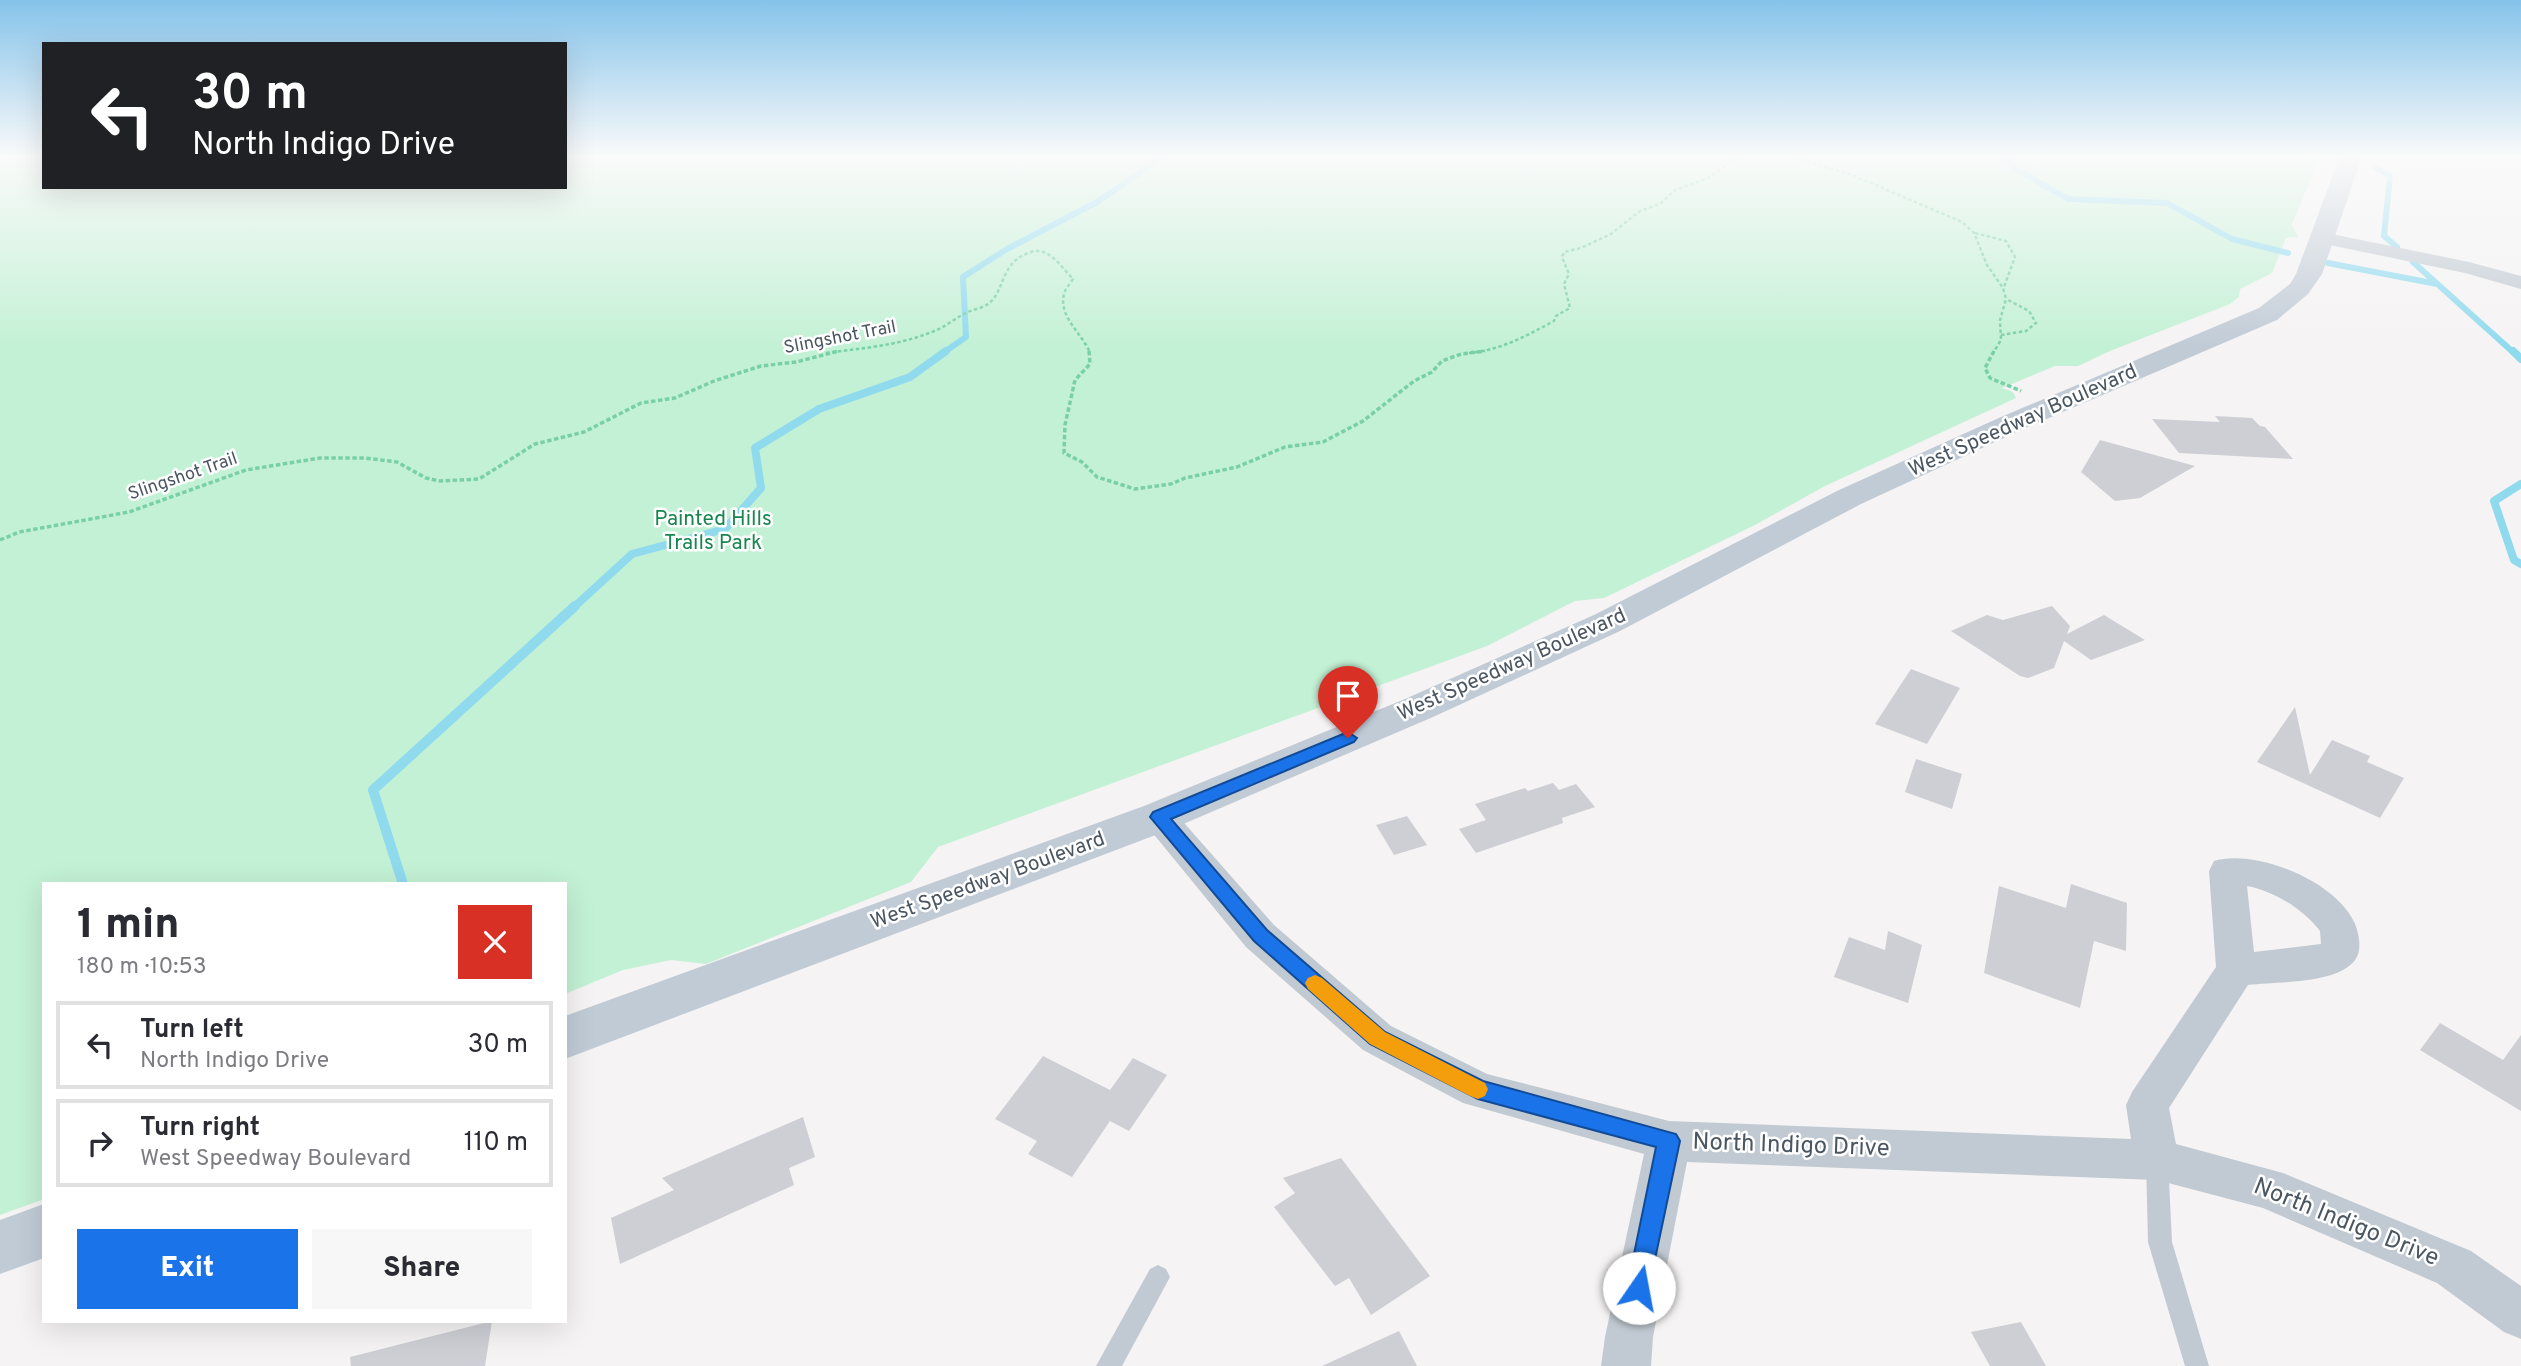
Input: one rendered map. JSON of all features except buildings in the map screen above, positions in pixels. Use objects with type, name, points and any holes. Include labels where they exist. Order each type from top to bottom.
[{"type":"main road","name":"West Speedway Boulevard","points":[[567,1037],[1159,817],[1419,708],[1607,624],[1850,497],[2268,314],[2299,289],[2309,274],[2328,220]]},
{"type":"main road","points":[[0,1247],[42,1232]]},
{"type":"street","points":[[2322,238],[2469,268],[2521,283]]},
{"type":"street","name":"North Indigo Drive","points":[[1159,817],[1261,936],[1377,1038],[1478,1090],[1669,1141],[2157,1160],[2267,1188],[2454,1267],[2521,1315]]},
{"type":"street","points":[[2157,1160],[2147,1105],[2236,970]]},
{"type":"street","points":[[1626,1366],[1629,1338],[1669,1141]]},
{"type":"lane","points":[[2157,1160],[2160,1242],[2197,1366]]},
{"type":"lane","points":[[1108,1366],[1158,1277]]},
{"type":"path","name":"Slingshot Trail","points":[[0,540],[19,532],[129,512],[246,470],[320,458],[365,458],[397,462],[426,478],[440,481],[479,478],[535,444],[584,432],[617,413],[641,404],[675,398],[714,381],[761,366],[796,362],[826,353],[883,346],[939,329],[968,312],[988,305],[995,296],[1003,275],[1023,254],[1033,251],[1048,253],[1073,279],[1064,295],[1066,316],[1076,334],[1083,339],[1090,355],[1091,362],[1087,369],[1075,380],[1075,394],[1064,423],[1064,453],[1082,462],[1097,477],[1135,489],[1171,484],[1237,467],[1285,447],[1323,442],[1363,421],[1414,381],[1432,372],[1442,361],[1461,354],[1489,351],[1510,344],[1554,321],[1556,316],[1570,308],[1564,284],[1569,274],[1562,257],[1564,251],[1581,248],[1611,234],[1629,220]]},
{"type":"path","points":[[1957,220],[1974,233],[1987,265],[2003,288],[2006,299],[2000,320],[2001,340],[1984,368],[1990,378],[2056,405]]},
{"type":"path","points":[[1974,233],[2006,241],[2012,250],[2015,257],[2003,288]]},
{"type":"path","points":[[2001,335],[2026,331],[2036,323],[2029,311],[2006,299]]},
{"type":"green space","name":"Painted Hills Trails Park","points":[[0,220],[2294,220],[2292,224],[2298,237],[2286,238],[2272,273],[2240,289],[2239,297],[2230,304],[2078,366],[2055,366],[2002,388],[2013,392],[2016,398],[1825,486],[1755,525],[1604,598],[1575,601],[1487,646],[938,847],[911,882],[706,964],[671,960],[623,970],[567,993],[567,882],[42,882],[42,1200],[0,1215]]},
{"type":"waterway","points":[[943,353],[966,337],[963,277],[1007,249],[1063,220]]},
{"type":"waterway","points":[[2197,220],[2232,239],[2288,253]]},
{"type":"waterway","points":[[2386,220],[2384,236],[2397,247]]},
{"type":"waterway","points":[[2413,262],[2514,353]]},
{"type":"waterway","points":[[2328,263],[2437,284]]},
{"type":"waterway","points":[[573,608],[632,554],[725,529],[761,488],[755,448],[819,409],[910,377],[946,351]]},
{"type":"waterway","points":[[2513,351],[2521,359]]},
{"type":"waterway","points":[[2521,484],[2494,501],[2514,560],[2521,564]]},
{"type":"waterway","points":[[402,882],[373,790],[575,606]]},
{"type":"slow traffic","points":[[1315,983],[1377,1038],[1478,1089]]},
{"type":"route","points":[[1348,738],[1159,817],[1261,936],[1377,1038],[1478,1090],[1669,1141],[1639,1288]]}]
